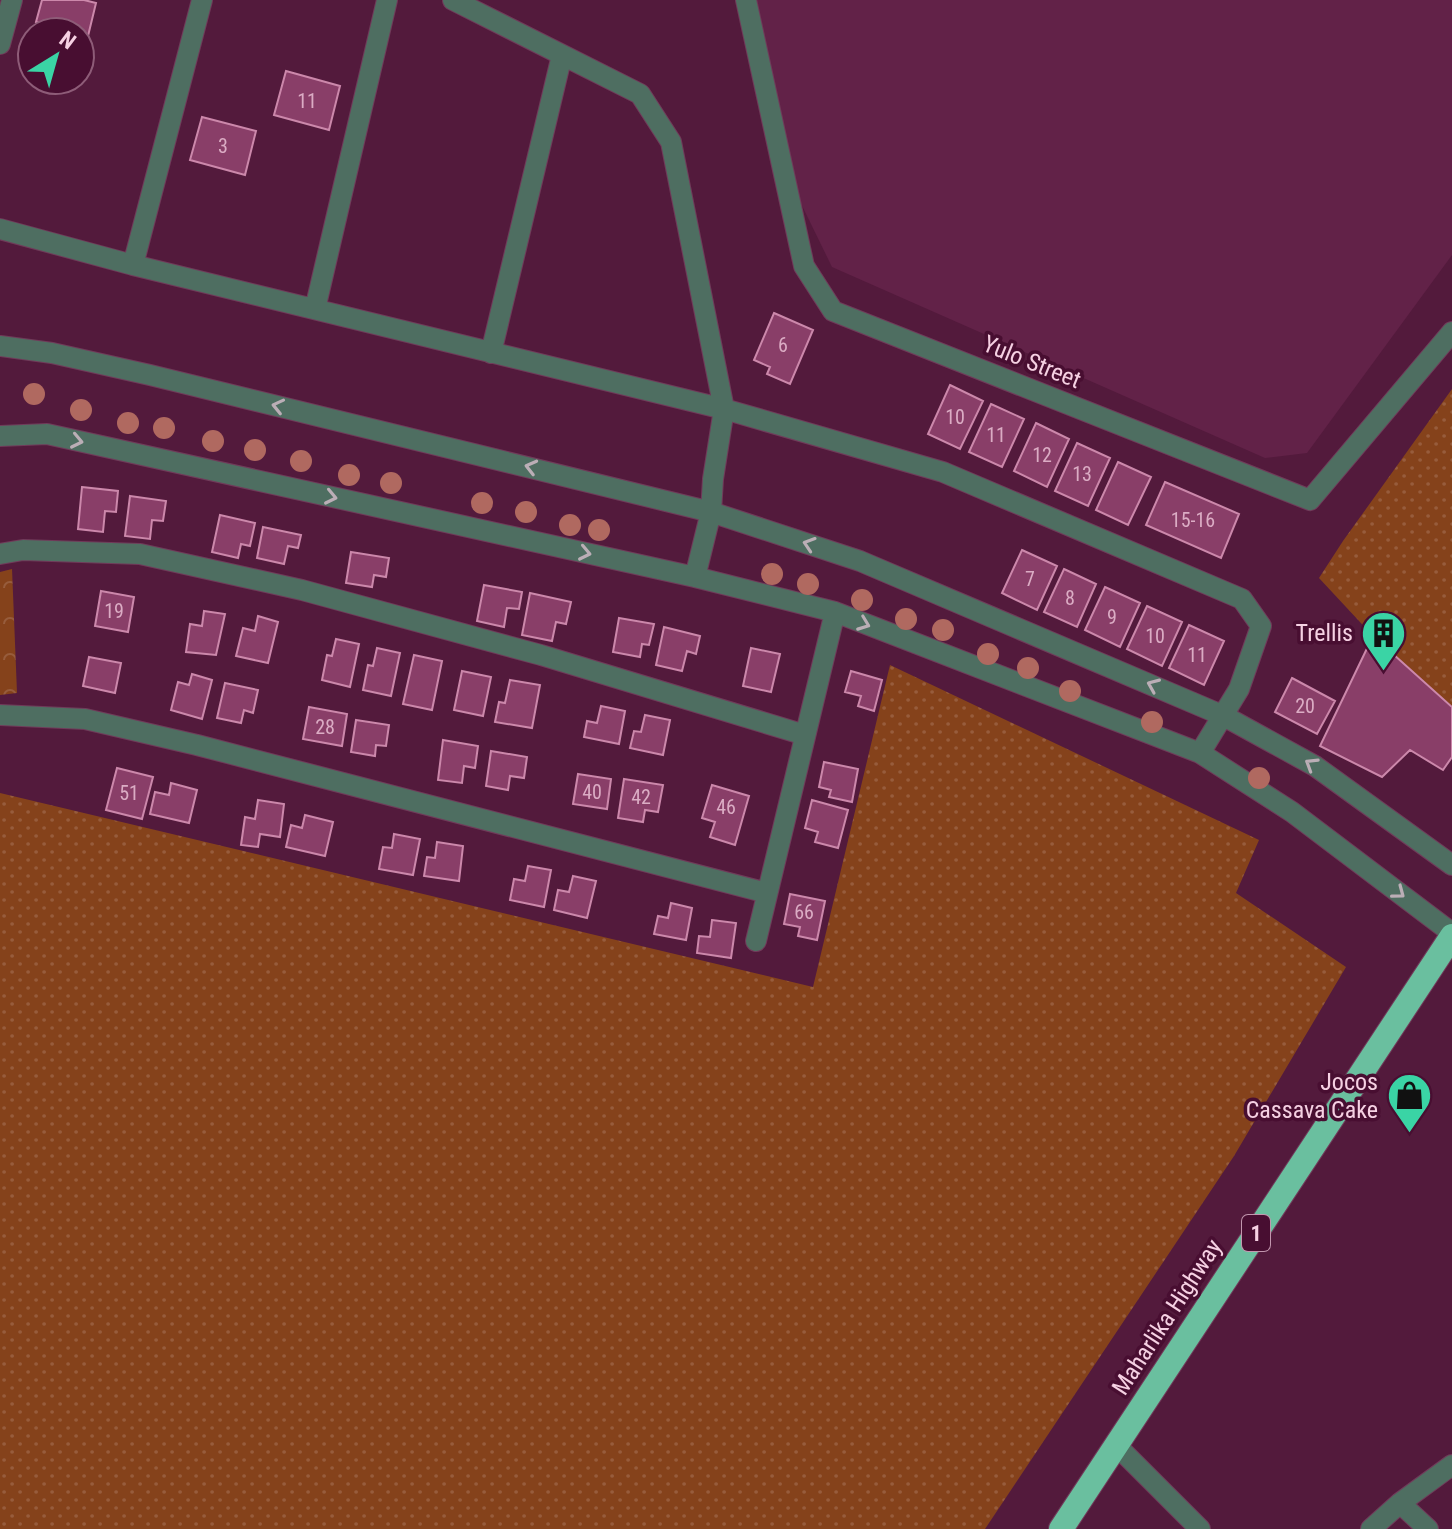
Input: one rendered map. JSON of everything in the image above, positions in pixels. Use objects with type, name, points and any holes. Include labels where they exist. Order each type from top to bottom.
[{"type":"highway","name":"Maharlika Highway","points":[[1061,1529],[1452,935]]},
{"type":"street","points":[[0,44],[12,0]]},
{"type":"street","points":[[133,265],[202,0]]},
{"type":"street","points":[[315,309],[387,0]]},
{"type":"street","points":[[453,0],[640,94],[671,142],[724,409],[711,512],[695,577]]},
{"type":"street","name":"Yulo Street","points":[[746,0],[804,266],[833,311],[1310,500],[1452,332]]},
{"type":"street","points":[[491,353],[562,55]]},
{"type":"street","points":[[0,229],[133,265],[724,409],[943,472],[1242,599],[1261,626],[1239,689],[1200,753]]},
{"type":"street","points":[[0,346],[52,353],[150,375],[711,512],[860,561],[1224,716],[1315,766],[1452,865]]},
{"type":"street","points":[[0,436],[47,434],[695,577],[835,612],[1200,753],[1292,812],[1452,935]]},
{"type":"street","points":[[0,554],[23,550],[140,554],[273,584],[541,655],[805,735]]},
{"type":"street","points":[[756,941],[835,612]]},
{"type":"street","points":[[0,715],[85,719],[127,728],[767,893]]},
{"type":"street","points":[[1116,1445],[1200,1529]]},
{"type":"street","points":[[1371,1529],[1400,1503],[1452,1465]]},
{"type":"street","points":[[1400,1503],[1428,1529]]},
{"type":"shaded area","points":[[756,0],[1452,0],[1452,255],[1307,453],[1265,458],[832,267],[790,181]]},
{"type":"green space","points":[[1452,389],[1452,707],[1373,636],[1319,578]]},
{"type":"green space","points":[[12,569],[17,693],[0,695],[0,572]]},
{"type":"green space","points":[[890,665],[1259,840],[1236,893],[1346,967],[1234,1156],[985,1529],[0,1529],[0,793],[813,987]]},
{"type":"building","points":[[42,0],[96,3],[93,16],[38,16]]},
{"type":"building","points":[[286,71],[340,86],[329,130],[274,115]]},
{"type":"building","points":[[202,117],[256,131],[245,175],[190,160]]},
{"type":"building","points":[[774,313],[813,330],[790,384],[767,374],[770,367],[754,360]]},
{"type":"building","points":[[950,385],[983,401],[960,449],[928,434]]},
{"type":"building","points":[[991,404],[1024,419],[1002,467],[969,452]]},
{"type":"building","points":[[1036,423],[1069,439],[1047,487],[1014,471]]},
{"type":"building","points":[[1077,443],[1110,458],[1088,506],[1055,491]]},
{"type":"building","points":[[1118,462],[1151,477],[1128,525],[1096,510]]},
{"type":"building","points":[[1165,482],[1239,514],[1221,558],[1146,525]]},
{"type":"building","points":[[82,487],[118,491],[116,512],[105,511],[103,532],[78,529]]},
{"type":"building","points":[[130,496],[166,501],[163,521],[152,520],[150,539],[125,536]]},
{"type":"building","points":[[220,515],[255,523],[250,546],[241,544],[238,558],[212,552]]},
{"type":"building","points":[[263,527],[301,535],[298,548],[288,546],[284,564],[257,558]]},
{"type":"building","points":[[1022,550],[1057,566],[1037,610],[1002,593]]},
{"type":"building","points":[[351,552],[389,558],[386,577],[374,575],[372,587],[346,583]]},
{"type":"building","points":[[1064,569],[1096,584],[1077,627],[1044,612]]},
{"type":"building","points":[[484,585],[522,592],[519,609],[507,608],[504,627],[477,621]]},
{"type":"building","points":[[1105,587],[1140,603],[1120,647],[1085,630]]},
{"type":"building","points":[[101,591],[134,597],[128,632],[95,626]]},
{"type":"building","points":[[530,593],[571,602],[566,624],[556,622],[552,641],[522,635]]},
{"type":"building","points":[[1147,606],[1182,622],[1162,666],[1127,649]]},
{"type":"building","points":[[204,611],[225,614],[216,655],[186,652],[190,624],[202,626]]},
{"type":"building","points":[[258,616],[278,622],[268,663],[236,656],[243,628],[255,631]]},
{"type":"building","points":[[619,618],[654,624],[649,645],[642,644],[640,657],[613,652]]},
{"type":"building","points":[[1189,625],[1224,641],[1204,685],[1169,668]]},
{"type":"building","points":[[664,627],[700,636],[696,654],[687,651],[682,671],[656,665]]},
{"type":"building","name":"Trellis","points":[[1373,636],[1452,707],[1452,757],[1443,770],[1410,750],[1382,777],[1320,746]]},
{"type":"building","points":[[336,639],[359,644],[350,687],[322,680],[327,655],[332,656]]},
{"type":"building","points":[[377,648],[400,653],[391,696],[363,690],[368,665],[373,666]]},
{"type":"building","points":[[751,648],[780,654],[771,692],[743,686]]},
{"type":"building","points":[[414,655],[442,661],[432,710],[403,704]]},
{"type":"building","points":[[89,657],[121,663],[115,693],[83,686]]},
{"type":"building","points":[[462,671],[491,677],[483,716],[454,710]]},
{"type":"building","points":[[851,671],[882,680],[874,711],[858,706],[861,696],[845,692]]},
{"type":"building","points":[[192,674],[212,680],[202,719],[171,710],[178,682],[189,685]]},
{"type":"building","points":[[1292,678],[1335,701],[1317,734],[1275,712]]},
{"type":"building","points":[[510,680],[540,685],[532,728],[495,722],[499,702],[505,703]]},
{"type":"building","points":[[225,683],[258,690],[253,713],[244,710],[241,723],[217,718]]},
{"type":"building","points":[[601,706],[625,711],[619,744],[584,737],[587,721],[597,723]]},
{"type":"building","points":[[309,707],[347,714],[342,746],[303,739]]},
{"type":"building","points":[[645,715],[670,720],[663,755],[630,748],[634,731],[641,732]]},
{"type":"building","points":[[356,720],[389,725],[386,746],[376,745],[375,756],[351,752]]},
{"type":"building","points":[[443,740],[478,746],[475,768],[464,766],[462,783],[438,780]]},
{"type":"building","points":[[491,751],[527,757],[524,778],[510,776],[508,790],[486,786]]},
{"type":"building","points":[[824,762],[858,769],[852,802],[829,797],[831,790],[819,787]]},
{"type":"building","points":[[117,768],[153,777],[142,819],[106,810]]},
{"type":"building","points":[[578,774],[611,779],[607,809],[573,804]]},
{"type":"building","points":[[624,779],[663,785],[658,812],[645,810],[643,822],[618,818]]},
{"type":"building","points":[[171,783],[197,790],[189,823],[150,814],[155,792],[169,795]]},
{"type":"building","points":[[712,785],[749,796],[735,845],[710,837],[715,822],[702,818]]},
{"type":"building","points":[[258,800],[284,804],[280,837],[260,834],[258,847],[241,845],[245,817],[255,819]]},
{"type":"building","points":[[812,800],[848,810],[838,848],[815,842],[818,832],[805,828]]},
{"type":"building","points":[[305,815],[333,822],[325,856],[286,847],[291,825],[302,828]]},
{"type":"building","points":[[394,834],[420,839],[413,875],[379,869],[383,847],[392,848]]},
{"type":"building","points":[[437,842],[463,846],[459,881],[424,876],[427,857],[435,858]]},
{"type":"building","points":[[528,866],[551,870],[544,907],[510,900],[514,879],[525,881]]},
{"type":"building","points":[[573,876],[596,881],[587,918],[554,910],[558,890],[569,892]]},
{"type":"building","points":[[790,894],[825,901],[817,940],[798,936],[800,927],[784,924]]},
{"type":"building","points":[[671,903],[692,908],[686,940],[654,934],[658,916],[668,918]]},
{"type":"building","points":[[712,920],[736,923],[731,958],[697,953],[699,936],[710,937]]},
{"type":"place","name":"Trellis","points":[[1384,672]]},
{"type":"place","name":"Jocos Cassava Cake","points":[[1409,1135]]}]
